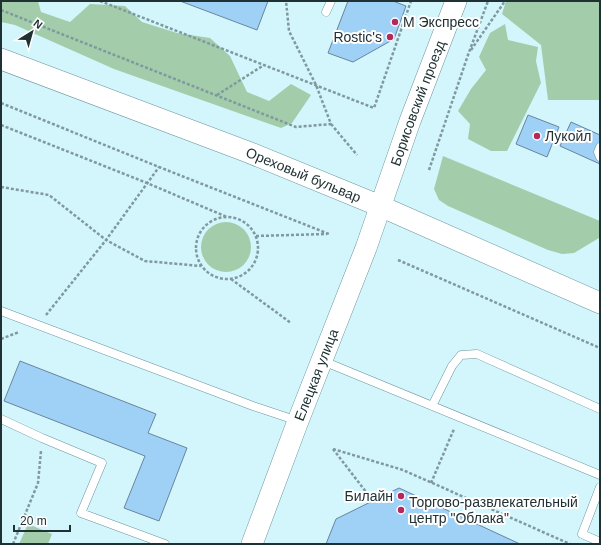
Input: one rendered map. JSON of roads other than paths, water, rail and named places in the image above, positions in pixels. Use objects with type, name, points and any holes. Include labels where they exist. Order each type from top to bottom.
[{"type":"main road","name":"Борисовский проезд","points":[[380,206],[456,1]]},
{"type":"main road","name":"Ореховый бульвар","points":[[1,59],[248,152],[598,298]]},
{"type":"main road","name":"Елецкая улица","points":[[252,544],[298,421],[366,248],[380,206]]},
{"type":"lane","points":[[326,12],[331,1]]},
{"type":"lane","points":[[600,147],[598,152],[600,157]]},
{"type":"lane","points":[[1,311],[253,406],[298,421]]},
{"type":"lane","points":[[432,406],[452,366],[461,355],[477,354],[600,409]]},
{"type":"lane","points":[[322,361],[600,475]]},
{"type":"lane","points":[[1,420],[102,463],[81,513],[165,544]]},
{"type":"lane","points":[[600,487],[582,534],[600,542]]},
{"type":"place","name":"М Экспресс","points":[[395,22]]},
{"type":"place","name":"Rostic's","points":[[390,37]]},
{"type":"place","name":"Лукойл","points":[[537,136]]},
{"type":"place","name":"Билайн","points":[[401,496]]},
{"type":"place","name":"Торгово-развлекательный центр \"Облака\"","points":[[401,510]]}]
